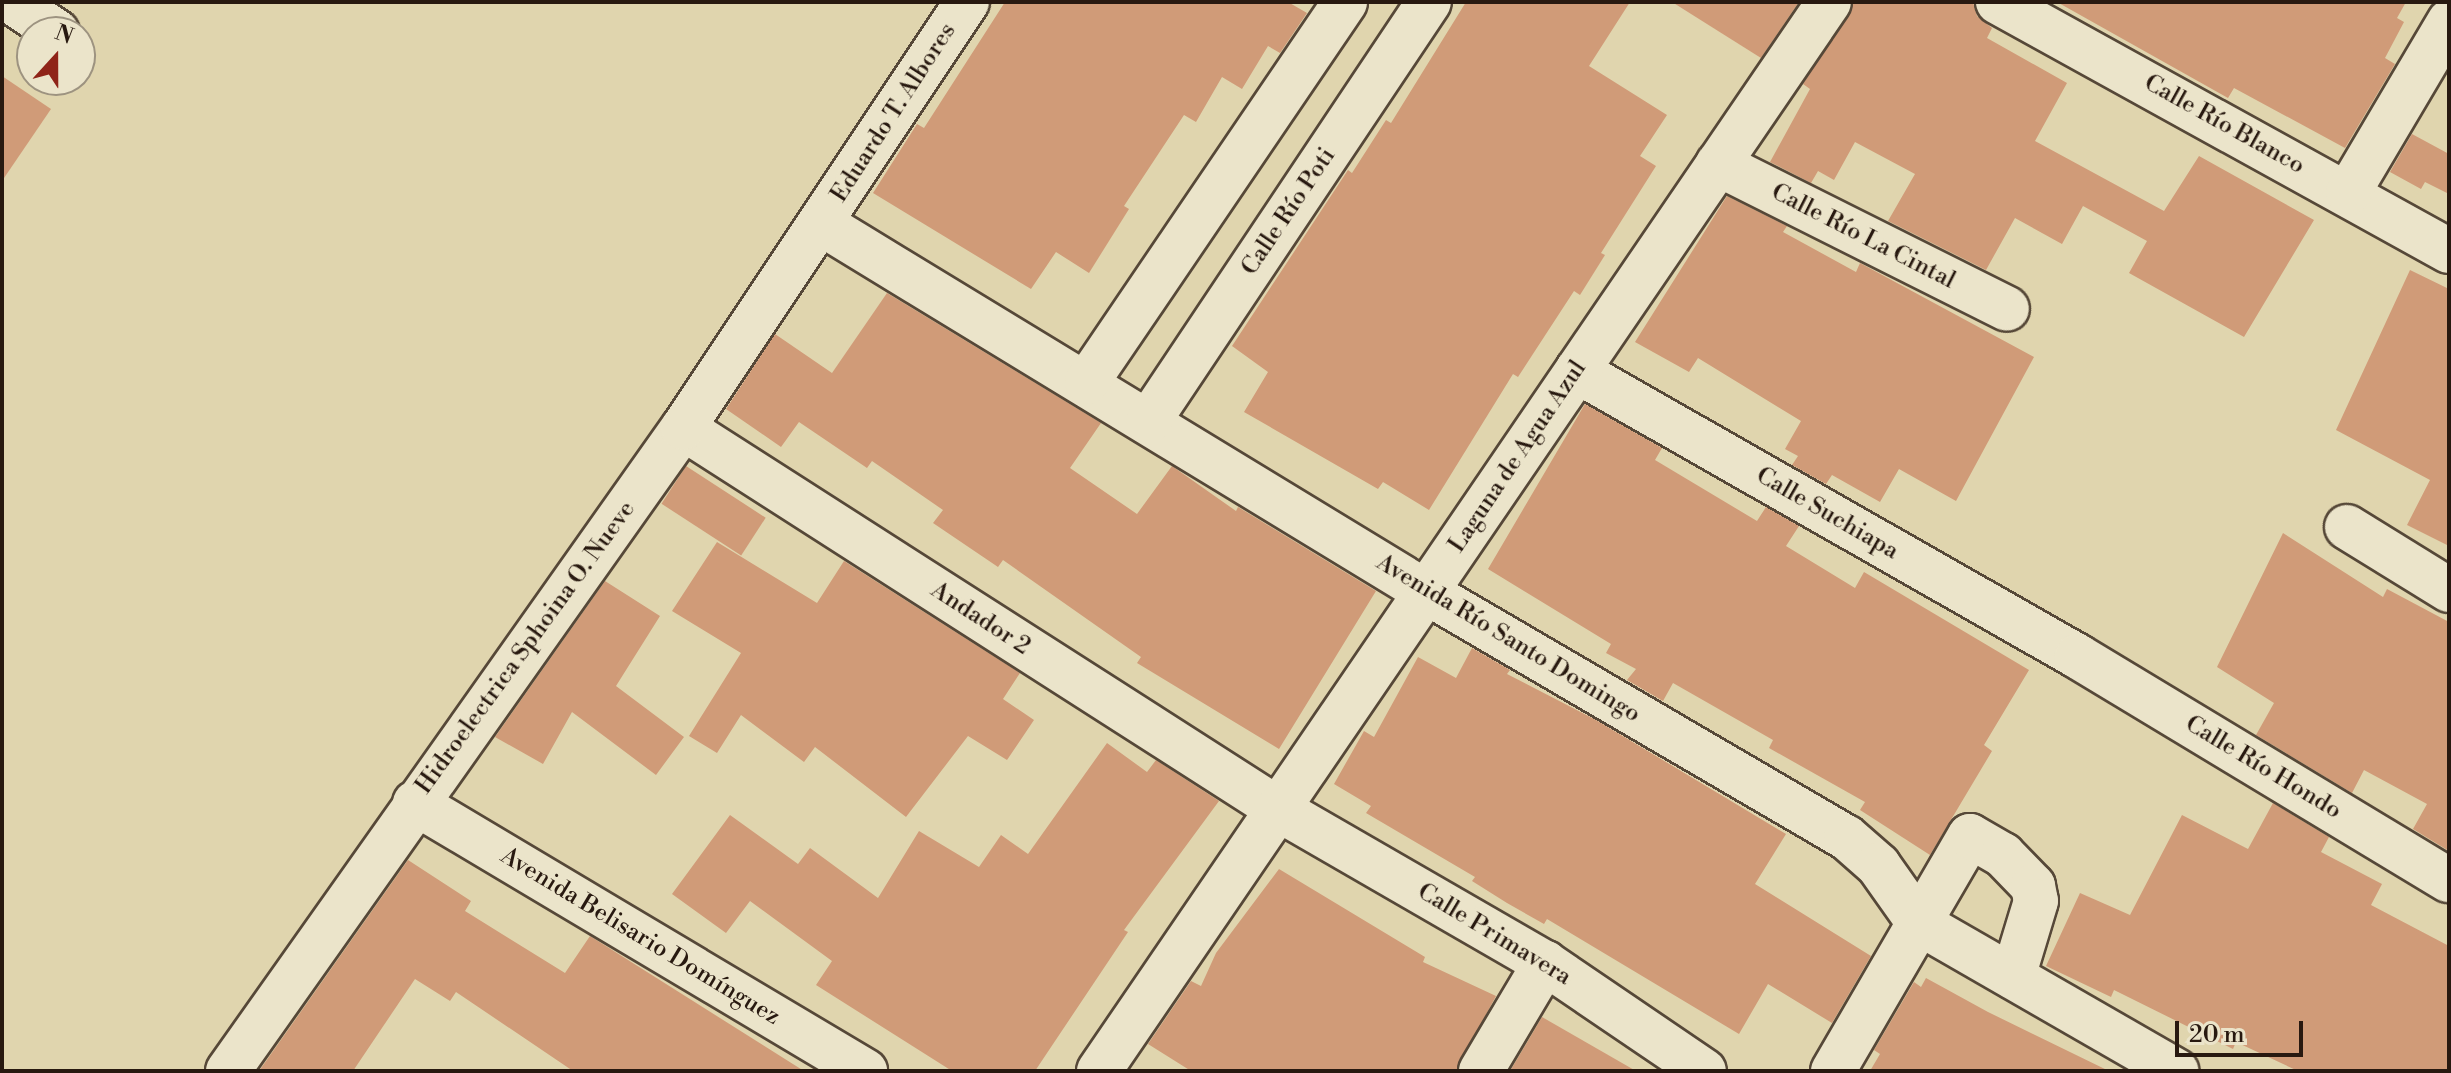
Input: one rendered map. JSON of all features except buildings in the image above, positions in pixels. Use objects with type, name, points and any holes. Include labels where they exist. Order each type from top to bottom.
[{"type":"street","points":[[12,2],[33,16]]},
{"type":"street","name":"Eduardo T. Albores","points":[[822,224],[967,2]]},
{"type":"street","points":[[1087,382],[1345,2]]},
{"type":"street","name":"Calle Río Poti","points":[[1148,422],[1429,2]]},
{"type":"street","name":"Laguna de Agua Azul","points":[[1099,1071],[1829,2]]},
{"type":"street","name":"Calle Río Blanco","points":[[1998,2],[2449,251]]},
{"type":"street","points":[[2348,193],[2449,22]]},
{"type":"street","name":"Calle Río La Cintal","points":[[1718,164],[2007,309]]},
{"type":"street","name":"Avenida Río Santo Domingo","points":[[822,224],[1087,382],[1426,592],[1846,837],[1878,865],[1919,923],[2176,1071]]},
{"type":"street","name":"Hidroelectrica Sphoina O. Nueve","points":[[228,1071],[683,428],[822,224]]},
{"type":"street","name":"Calle Suchiapa","points":[[1577,371],[2077,656]]},
{"type":"street","name":"Andador 2","points":[[683,428],[1278,809]]},
{"type":"street","points":[[2347,527],[2449,590]]},
{"type":"street","name":"Calle Río Hondo","points":[[2077,656],[2449,880]]},
{"type":"street","name":"Avenida Belisario Domínguez","points":[[415,803],[865,1071]]},
{"type":"street","name":"Calle Primavera","points":[[1278,809],[1545,963],[1704,1071]]},
{"type":"street","points":[[1833,1071],[1970,836],[2003,855],[2033,886],[2036,901],[2013,977]]},
{"type":"street","points":[[1481,1071],[1545,963]]}]
